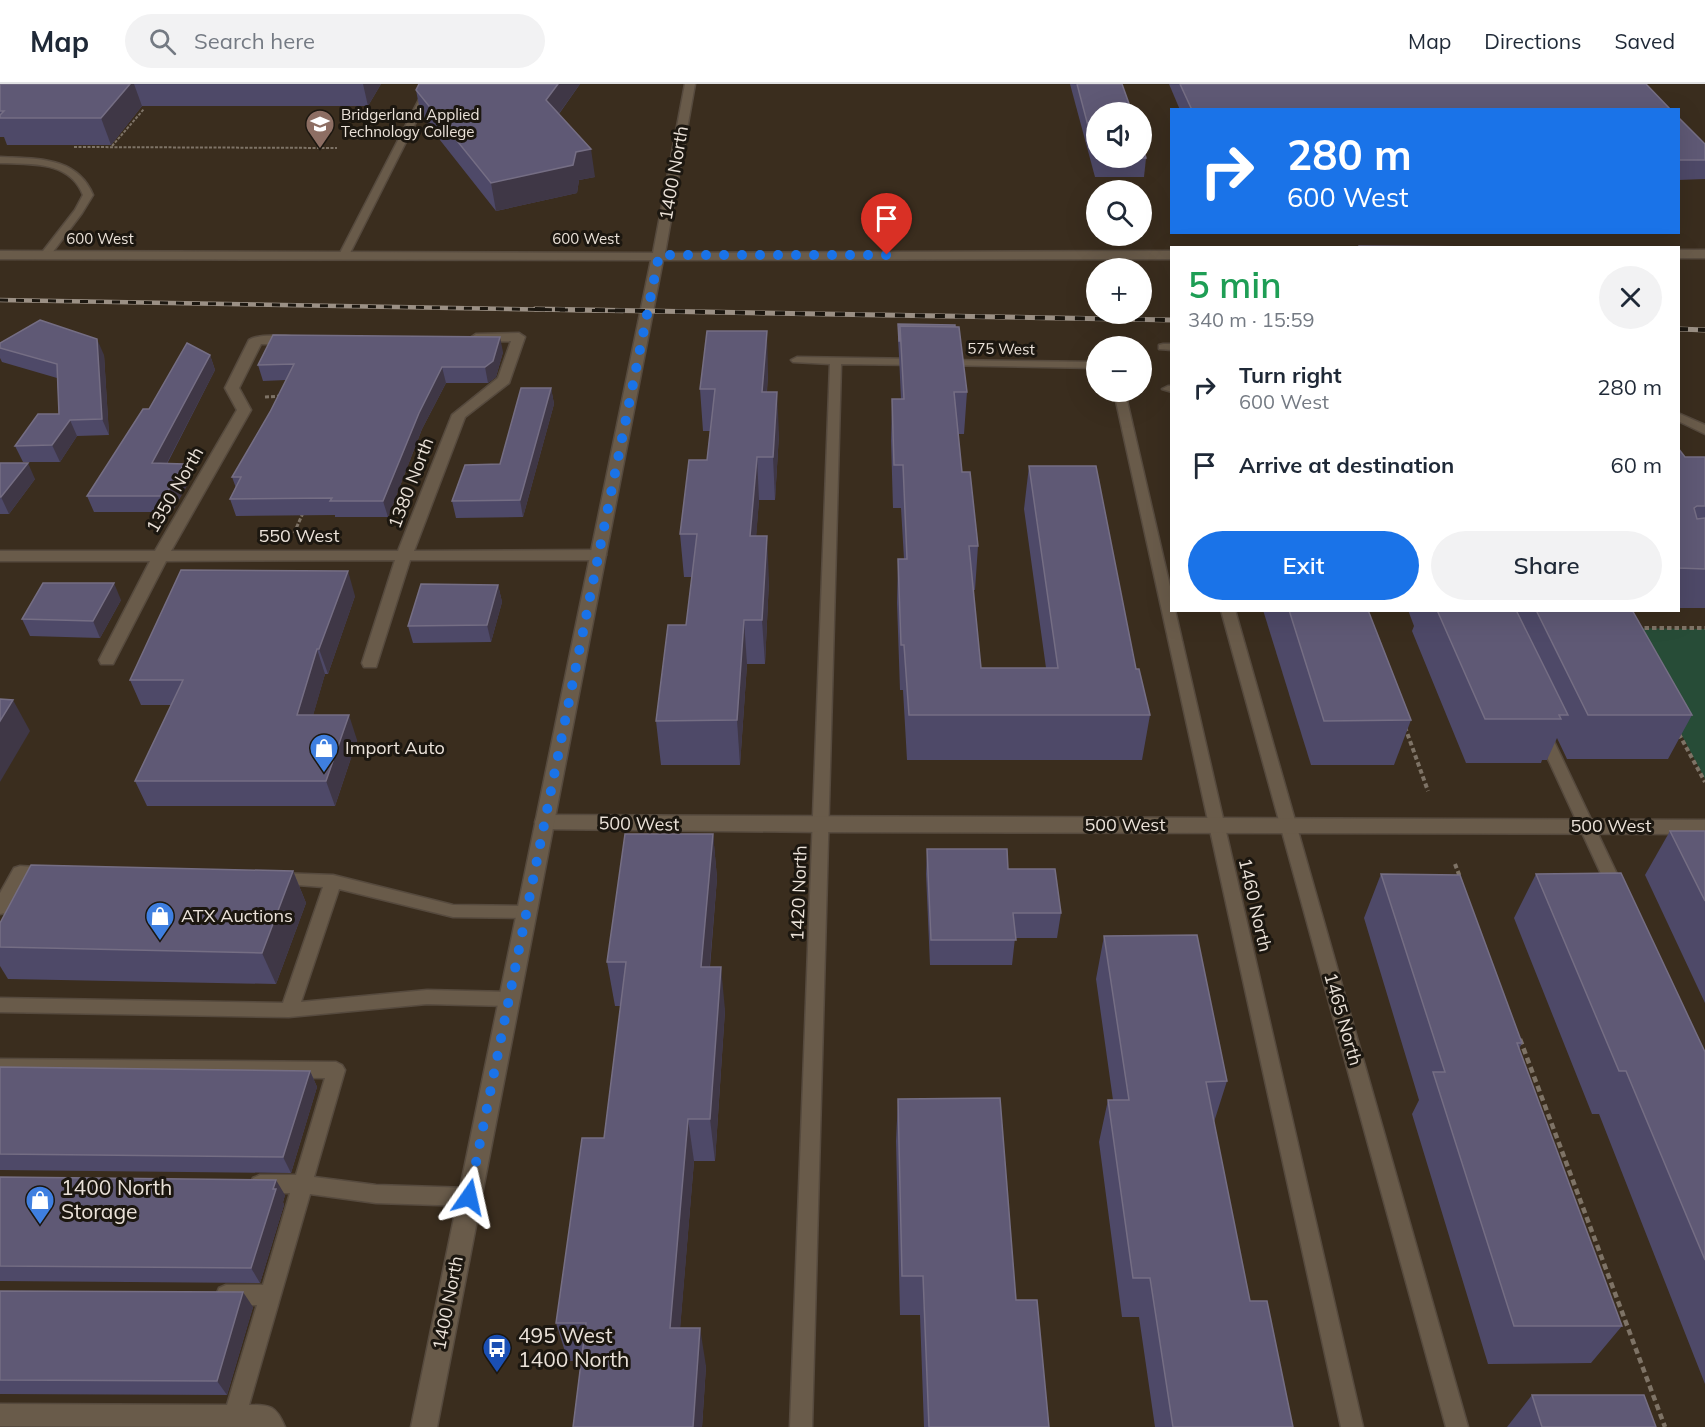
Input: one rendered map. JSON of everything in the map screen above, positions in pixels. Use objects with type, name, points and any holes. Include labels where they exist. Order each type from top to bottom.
[{"type":"street","name":"1400 North","points":[[424,1427],[659,255],[690,84]]},
{"type":"street","points":[[1680,254],[1705,254]]},
{"type":"street","name":"600 West","points":[[0,255],[343,257],[1170,255]]},
{"type":"street","name":"1380 North","points":[[370,663],[404,555],[459,416],[504,380],[519,337],[459,338]]},
{"type":"street","name":"1350 North","points":[[107,660],[160,555],[244,410],[232,388],[256,340],[304,339]]},
{"type":"street","name":"550 West","points":[[0,556],[598,555]]},
{"type":"street","name":"500 West","points":[[544,822],[820,825],[1705,827]]},
{"type":"lane","points":[[343,257],[431,84]]},
{"type":"lane","points":[[0,160],[41,162],[69,170],[83,181],[88,195],[79,211],[45,255]]},
{"type":"lane","name":"575 West","points":[[797,360],[1086,365]]},
{"type":"lane","name":"1420 North","points":[[801,1427],[836,361]]},
{"type":"lane","name":"1460 North","points":[[1121,402],[1352,1427]]},
{"type":"lane","points":[[1680,417],[1705,431]]},
{"type":"lane","points":[[1680,427],[1705,431]]},
{"type":"lane","name":"1465 North","points":[[1229,612],[1457,1427]]},
{"type":"lane","points":[[1536,717],[1624,906]]},
{"type":"lane","points":[[0,908],[20,872],[66,873]]},
{"type":"lane","points":[[263,879],[333,881],[453,911],[526,912]]},
{"type":"lane","points":[[289,1010],[333,881]]},
{"type":"lane","points":[[0,1005],[289,1010],[427,997],[509,999]]},
{"type":"lane","points":[[0,1067],[336,1071],[235,1416]]},
{"type":"lane","points":[[245,1184],[303,1184],[376,1194],[469,1197]]},
{"type":"lane","points":[[212,1295],[271,1295]]},
{"type":"lane","points":[[0,1415],[267,1416],[274,1427]]},
{"type":"path","points":[[111,147],[144,109]]},
{"type":"path","points":[[67,147],[337,148]]},
{"type":"path","points":[[265,397],[288,396]]},
{"type":"path","points":[[291,538],[306,507]]},
{"type":"path","points":[[1633,628],[1705,628]]},
{"type":"path","points":[[1404,723],[1428,791]]},
{"type":"path","points":[[1677,730],[1705,782]]},
{"type":"path","points":[[1455,864],[1463,886]]},
{"type":"path","points":[[1516,1029],[1665,1427]]},
{"type":"green space","points":[[1625,628],[1705,629],[1705,779]]},
{"type":"building","points":[[0,84],[130,84],[101,118],[0,118],[4,111],[0,111]]},
{"type":"building","points":[[419,84],[558,84],[546,100],[591,149],[576,152],[573,165],[491,183],[416,90]]},
{"type":"building","points":[[1077,84],[1122,84],[1128,102],[1086,102],[1086,118]]},
{"type":"building","points":[[1180,84],[1646,84],[1669,108],[1191,108]]},
{"type":"building","points":[[1680,119],[1705,144],[1705,160],[1680,160]]},
{"type":"building","points":[[40,320],[97,339],[102,419],[70,420],[52,445],[15,446],[38,414],[59,414],[57,364],[0,348],[0,343]]},
{"type":"building","points":[[898,324],[955,325],[955,327],[900,326],[899,341]]},
{"type":"building","points":[[900,326],[959,327],[967,392],[954,392],[962,472],[970,472],[978,546],[969,546],[981,668],[1058,668],[1029,466],[1096,466],[1136,669],[1139,669],[1150,715],[909,715],[904,645],[901,645],[898,559],[907,559],[903,465],[894,465],[892,399],[904,399]]},
{"type":"building","points":[[707,331],[767,331],[762,392],[777,392],[773,457],[757,457],[750,536],[767,536],[762,620],[744,620],[737,720],[656,721],[668,625],[686,625],[697,534],[680,534],[689,460],[707,460],[715,389],[700,389]]},
{"type":"building","points":[[273,335],[500,337],[493,361],[485,367],[442,367],[419,413],[383,501],[330,501],[332,498],[230,499],[241,477],[232,477],[270,412],[294,364],[258,365]]},
{"type":"building","points":[[187,343],[210,355],[152,463],[184,464],[165,496],[87,496],[143,409],[149,409]]},
{"type":"building","points":[[521,388],[551,388],[520,500],[452,501],[465,465],[500,464]]},
{"type":"building","points":[[1680,451],[1685,457],[1705,457],[1705,506],[1694,508],[1697,519],[1705,518],[1705,569],[1680,568]]},
{"type":"building","points":[[0,463],[28,463],[1,497],[0,497]]},
{"type":"building","points":[[181,570],[348,571],[319,649],[317,649],[297,715],[349,715],[326,781],[135,781],[183,680],[130,680]]},
{"type":"building","points":[[43,583],[114,583],[93,621],[22,619]]},
{"type":"building","points":[[421,584],[498,585],[487,625],[408,626]]},
{"type":"building","points":[[1290,612],[1369,612],[1411,720],[1324,721]]},
{"type":"building","points":[[1438,612],[1517,612],[1568,715],[1559,715],[1561,719],[1485,719]]},
{"type":"building","points":[[1537,612],[1633,612],[1692,715],[1588,715]]},
{"type":"building","points":[[0,699],[13,700],[0,721]]},
{"type":"building","points":[[1670,831],[1705,831],[1705,901]]},
{"type":"building","points":[[625,834],[713,834],[701,967],[721,967],[710,1119],[688,1119],[670,1328],[700,1328],[693,1427],[573,1427],[586,1323],[556,1323],[582,1138],[604,1138],[626,962],[607,962]]},
{"type":"building","points":[[927,849],[1007,849],[1008,869],[1055,869],[1061,913],[1013,913],[1016,940],[931,940]]},
{"type":"building","points":[[31,865],[293,871],[262,953],[0,947],[0,923]]},
{"type":"building","points":[[1621,873],[1705,1052],[1705,1260],[1626,1071],[1619,1071],[1536,874]]},
{"type":"building","points":[[1381,874],[1460,875],[1522,1043],[1517,1043],[1622,1326],[1514,1326],[1433,1072],[1445,1072]]},
{"type":"building","points":[[1197,935],[1227,1081],[1206,1082],[1250,1301],[1267,1301],[1293,1427],[1173,1427],[1150,1278],[1133,1278],[1108,1100],[1129,1100],[1104,936]]},
{"type":"building","points":[[0,1067],[310,1071],[283,1157],[0,1154]]},
{"type":"building","points":[[1000,1098],[1016,1300],[1037,1300],[1049,1427],[929,1427],[923,1276],[902,1276],[898,1099]]},
{"type":"building","points":[[0,1177],[276,1180],[273,1189],[276,1189],[251,1268],[0,1266]]},
{"type":"building","points":[[0,1291],[243,1292],[217,1381],[0,1380]]},
{"type":"building","points":[[1532,1395],[1644,1395],[1656,1427],[1542,1427]]},
{"type":"railway","points":[[0,300],[623,311]]},
{"type":"railway","points":[[535,309],[1170,320]]},
{"type":"railway","points":[[1680,329],[1705,330]]},
{"type":"place","name":"Bridgerland Applied Technology College","points":[[320,150]]},
{"type":"place","name":"Import Auto","points":[[324,774]]},
{"type":"place","name":"ATX Auctions","points":[[160,942]]},
{"type":"place","name":"1400 North Storage","points":[[40,1226]]},
{"type":"place","name":"495 West 1400 North","points":[[497,1374]]},
{"type":"route","points":[[469,1197],[659,255],[887,255]]}]
